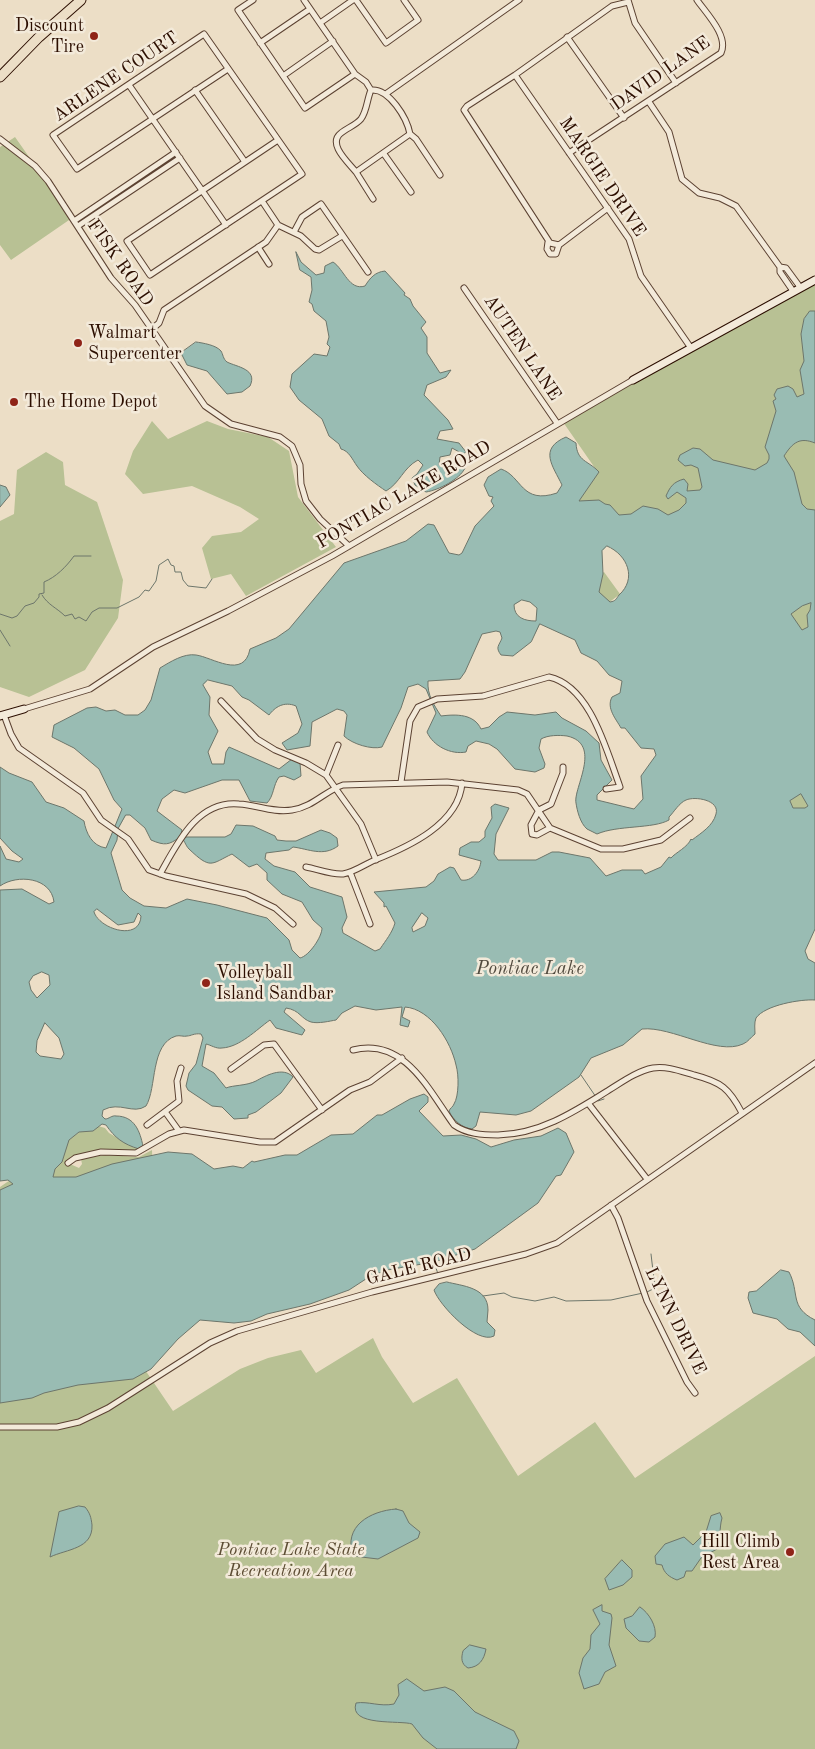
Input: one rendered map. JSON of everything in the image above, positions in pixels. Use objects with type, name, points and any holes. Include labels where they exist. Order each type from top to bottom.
[{"type":"highway","points":[[0,77],[39,37],[81,0]]},
{"type":"street","points":[[253,0],[238,10],[305,108],[355,74]]},
{"type":"street","points":[[304,0],[355,74],[366,82],[371,90],[365,112],[360,121],[339,134],[336,140],[336,147],[356,172],[373,199]]},
{"type":"street","points":[[320,24],[354,0],[386,43],[418,20],[404,0]]},
{"type":"street","points":[[387,93],[519,0]]},
{"type":"street","name":"DAVID LANE","points":[[570,153],[718,55],[724,46],[722,38],[697,0]]},
{"type":"street","points":[[608,208],[559,244],[558,251],[552,255],[547,249],[548,242],[464,113],[466,106],[515,75],[612,6],[628,1],[635,22],[676,83]]},
{"type":"street","points":[[260,43],[310,9]]},
{"type":"street","name":"ARLENE COURT","points":[[153,119],[77,169],[53,135],[204,34],[228,69]]},
{"type":"street","points":[[567,37],[624,118]]},
{"type":"street","points":[[283,76],[333,41]]},
{"type":"street","points":[[153,119],[228,69],[302,174],[150,275],[127,241],[278,140]]},
{"type":"street","name":"MARGIE DRIVE","points":[[515,75],[608,208],[632,246],[642,276],[690,348]]},
{"type":"street","points":[[129,85],[226,224]]},
{"type":"street","points":[[371,90],[378,89],[387,93],[408,123],[410,134],[416,139],[440,175]]},
{"type":"street","points":[[195,90],[245,162]]},
{"type":"street","points":[[649,102],[669,132],[682,179],[699,193],[720,198],[736,206],[780,267],[786,268],[797,289]]},
{"type":"street","points":[[356,172],[410,134]]},
{"type":"street","name":"FISK ROAD","points":[[0,139],[41,172],[111,278],[135,305],[210,412],[231,424],[280,437],[292,446],[300,465],[301,484],[306,501],[320,519],[349,546]]},
{"type":"street","points":[[74,221],[176,152]]},
{"type":"street","points":[[384,154],[411,192]]},
{"type":"street","points":[[78,226],[180,158]]},
{"type":"street","points":[[141,176],[145,181]]},
{"type":"street","points":[[111,196],[114,201]]},
{"type":"street","points":[[262,201],[278,225],[294,232],[319,250],[342,236]]},
{"type":"street","points":[[294,232],[302,217],[321,204],[368,272]]},
{"type":"street","points":[[151,330],[159,323],[164,310],[258,247],[272,236],[278,225]]},
{"type":"street","points":[[548,242],[559,244]]},
{"type":"street","points":[[258,247],[269,264]]},
{"type":"street","name":"PONTIAC LAKE ROAD","points":[[2,715],[90,689],[153,647],[228,611],[349,546],[632,380],[815,280]]},
{"type":"street","name":"AUTEN LANE","points":[[464,288],[557,423]]},
{"type":"street","points":[[401,782],[410,721],[418,707],[431,701],[483,696],[549,677],[566,683],[581,698],[589,712],[613,766],[620,787],[606,789]]},
{"type":"street","points":[[220,701],[256,739],[275,750],[306,763],[326,775],[333,788],[361,824],[376,860]]},
{"type":"street","points":[[2,715],[14,742],[19,748],[83,793],[101,820],[111,829],[128,839],[145,866],[160,874],[246,894],[275,908],[294,924]]},
{"type":"street","points":[[326,775],[338,745]]},
{"type":"street","points":[[550,828],[537,835],[532,834],[531,825],[539,810],[551,804],[563,767]]},
{"type":"street","points":[[160,874],[185,833],[200,816],[218,806],[238,804],[270,811],[291,810],[308,806],[333,788],[343,785],[401,782],[462,783],[518,790],[527,794],[550,828],[601,850],[613,851],[661,840],[690,818]]},
{"type":"street","points":[[306,866],[333,873],[350,872],[407,847],[437,825],[454,807],[462,791],[462,783]]},
{"type":"street","points":[[350,872],[370,924]]},
{"type":"street","points":[[231,1069],[264,1045],[274,1044],[322,1110]]},
{"type":"street","points":[[354,1050],[377,1048],[391,1051],[402,1058],[412,1068],[454,1125],[463,1131],[490,1135],[529,1132],[588,1103],[636,1074],[651,1068],[664,1067],[714,1080],[725,1087],[742,1113]]},
{"type":"street","points":[[68,1163],[75,1158],[101,1152],[136,1153],[168,1134],[179,1131],[260,1142],[275,1142],[350,1090],[370,1082],[402,1058]]},
{"type":"street","name":"GALE ROAD","points":[[0,1427],[57,1428],[79,1422],[108,1408],[225,1335],[281,1317],[372,1292],[458,1273],[547,1247],[563,1239],[815,1063]]},
{"type":"street","points":[[147,1125],[166,1113],[179,1101],[177,1081],[181,1068]]},
{"type":"street","points":[[588,1103],[647,1179]]},
{"type":"street","points":[[166,1113],[179,1131]]},
{"type":"street","name":"LYNN DRIVE","points":[[611,1205],[618,1218],[647,1301],[687,1382],[696,1393]]},
{"type":"green space","points":[[15,137],[72,218],[11,260],[0,245],[0,147]]},
{"type":"green space","points":[[815,283],[815,870],[690,618],[604,540],[570,490],[597,471],[563,422]]},
{"type":"green space","points":[[152,421],[168,439],[207,421],[228,429],[268,437],[289,451],[298,497],[336,547],[246,596],[231,574],[211,579],[202,548],[212,536],[241,532],[259,519],[240,507],[192,486],[143,494],[125,474],[133,451]]},
{"type":"green space","points":[[46,452],[63,462],[65,485],[97,502],[123,580],[118,618],[85,670],[29,697],[0,687],[0,521],[14,514],[17,470]]},
{"type":"green space","points":[[604,572],[620,594],[607,604],[591,581]]},
{"type":"green space","name":"Pontiac Lake State Recreation Area","points":[[91,1124],[105,1128],[109,1133],[121,1140],[134,1132],[140,1151],[98,1150],[70,1157],[70,1164],[79,1168],[82,1164],[81,1159],[105,1155],[139,1157],[152,1150],[155,1234],[221,1307],[137,1358],[173,1411],[240,1369],[268,1358],[301,1350],[316,1373],[373,1338],[382,1357],[413,1403],[457,1378],[518,1476],[595,1422],[635,1478],[815,1356],[815,1749],[0,1749],[0,1187]]},
{"type":"water","points":[[296,252],[301,262],[316,275],[324,273],[325,266],[333,262],[351,282],[359,287],[365,286],[376,274],[385,271],[405,293],[404,295],[410,299],[413,306],[426,322],[421,328],[427,337],[427,353],[440,373],[451,370],[446,377],[427,385],[424,395],[448,420],[453,429],[440,431],[437,439],[459,443],[466,452],[463,454],[452,448],[450,455],[440,457],[439,465],[444,468],[452,464],[465,468],[454,480],[426,492],[415,485],[412,478],[423,465],[418,460],[386,491],[363,473],[348,453],[341,449],[339,444],[329,436],[322,419],[299,400],[290,387],[292,374],[314,354],[327,356],[330,347],[327,344],[329,337],[326,321],[314,311],[312,304],[309,302],[312,290],[311,277],[300,270]]},
{"type":"water","name":"Pontiac Lake","points":[[810,311],[815,311],[815,443],[810,441],[797,442],[784,456],[794,472],[802,504],[807,509],[815,510],[815,929],[805,951],[808,959],[815,963],[815,1000],[775,1006],[761,1013],[756,1018],[755,1034],[745,1043],[732,1047],[708,1044],[654,1029],[642,1029],[623,1045],[591,1058],[579,1077],[531,1111],[516,1115],[480,1112],[476,1126],[472,1129],[458,1123],[449,1111],[456,1100],[458,1085],[457,1069],[450,1047],[445,1037],[431,1020],[414,1009],[405,1007],[402,1017],[410,1021],[408,1027],[400,1025],[402,1007],[376,1010],[355,1006],[342,1013],[336,1020],[317,1023],[308,1021],[291,1009],[286,1008],[284,1012],[305,1030],[302,1035],[276,1028],[270,1020],[235,1045],[220,1048],[206,1044],[202,1066],[214,1073],[226,1088],[252,1083],[279,1072],[284,1072],[293,1077],[281,1093],[256,1112],[248,1115],[248,1118],[234,1119],[222,1107],[212,1106],[188,1090],[186,1086],[189,1073],[196,1064],[203,1038],[201,1034],[176,1036],[162,1048],[158,1057],[152,1089],[146,1106],[136,1109],[115,1107],[103,1110],[102,1116],[105,1119],[115,1116],[132,1122],[138,1130],[143,1146],[139,1149],[124,1143],[106,1125],[102,1124],[93,1131],[79,1132],[69,1140],[62,1162],[55,1169],[53,1177],[76,1177],[112,1164],[168,1152],[192,1154],[214,1169],[233,1166],[243,1168],[252,1161],[285,1155],[297,1155],[331,1135],[353,1134],[377,1115],[382,1115],[410,1099],[424,1094],[428,1097],[428,1102],[419,1111],[443,1136],[461,1135],[476,1139],[491,1147],[514,1140],[541,1136],[558,1128],[566,1133],[574,1152],[561,1175],[556,1176],[538,1203],[475,1249],[434,1262],[387,1270],[369,1277],[349,1290],[310,1304],[267,1314],[251,1321],[234,1323],[200,1320],[178,1339],[151,1369],[133,1379],[78,1385],[44,1393],[32,1398],[0,1403],[0,1190],[13,1184],[8,1180],[0,1181],[0,890],[22,889],[49,904],[54,902],[52,894],[47,887],[32,880],[15,880],[0,886],[0,846],[6,859],[19,862],[23,859],[12,851],[0,838],[0,767],[9,773],[32,782],[46,802],[64,808],[84,821],[86,830],[93,842],[106,848],[122,809],[114,800],[99,769],[74,748],[52,737],[54,725],[87,708],[96,707],[106,711],[115,710],[125,715],[138,715],[145,710],[151,700],[160,668],[182,657],[196,655],[227,664],[241,663],[247,658],[250,649],[276,638],[289,629],[344,563],[406,541],[428,524],[434,525],[449,553],[459,555],[462,553],[475,526],[494,506],[491,501],[493,497],[489,496],[484,485],[488,477],[501,469],[514,477],[529,493],[545,496],[557,493],[562,485],[552,465],[550,452],[557,442],[566,437],[576,443],[578,454],[599,472],[579,501],[599,500],[610,505],[619,515],[631,514],[643,506],[658,509],[668,515],[679,510],[686,503],[686,498],[677,492],[668,499],[666,496],[672,485],[684,479],[688,484],[687,491],[700,490],[702,487],[698,468],[691,465],[685,466],[678,460],[680,455],[693,448],[700,449],[713,460],[755,470],[767,463],[769,459],[765,447],[776,411],[773,401],[776,399],[774,395],[777,389],[788,386],[793,389],[797,397],[804,394],[800,370],[804,361],[801,334],[804,319]],"holes":[[[607,546],[625,561],[628,568],[628,582],[625,589],[614,601],[610,602],[599,592],[603,574],[602,551]],[[522,600],[530,602],[537,608],[536,621],[521,618],[516,613],[514,605]],[[811,603],[807,615],[808,627],[802,630],[791,614],[802,606]],[[540,624],[575,640],[581,653],[597,661],[609,675],[622,681],[620,693],[612,697],[610,701],[612,713],[621,728],[625,728],[641,748],[654,749],[656,755],[641,776],[643,799],[634,809],[597,800],[597,795],[612,780],[601,760],[599,743],[586,731],[562,718],[556,712],[535,715],[507,712],[489,727],[481,729],[474,720],[464,716],[441,716],[430,695],[428,681],[460,679],[482,634],[500,632],[502,638],[498,648],[501,655],[513,656],[531,642]],[[208,680],[232,686],[242,697],[269,715],[280,706],[288,704],[296,706],[302,724],[298,733],[282,743],[287,750],[310,746],[312,722],[337,709],[344,711],[347,715],[344,736],[357,744],[378,748],[382,747],[401,708],[408,687],[418,684],[426,689],[436,713],[427,732],[438,745],[449,751],[466,752],[468,746],[476,741],[489,744],[497,749],[515,769],[535,772],[544,768],[545,764],[539,748],[541,739],[561,735],[578,741],[583,748],[585,757],[576,796],[576,806],[582,823],[587,829],[597,834],[615,829],[662,823],[669,820],[669,817],[681,803],[690,799],[701,799],[711,802],[716,809],[716,814],[706,829],[691,839],[687,845],[671,858],[669,857],[661,867],[645,874],[642,870],[622,870],[606,876],[590,858],[559,852],[552,852],[536,860],[498,860],[494,854],[496,834],[509,808],[495,804],[491,807],[492,818],[485,831],[485,837],[479,842],[471,842],[460,848],[459,855],[481,861],[477,872],[472,878],[461,880],[454,868],[450,867],[438,874],[434,881],[426,887],[374,892],[384,903],[384,907],[386,906],[395,923],[391,933],[380,949],[375,951],[343,933],[342,928],[347,917],[342,897],[310,887],[295,872],[274,866],[265,859],[266,853],[289,850],[293,847],[321,852],[327,851],[338,846],[337,838],[330,833],[321,830],[296,841],[286,841],[277,840],[275,836],[253,826],[236,825],[231,834],[225,837],[185,837],[181,834],[182,830],[157,811],[162,799],[174,790],[185,793],[222,780],[239,780],[250,801],[267,803],[279,777],[284,776],[294,780],[301,776],[300,763],[292,759],[279,769],[229,747],[224,764],[212,764],[208,752],[218,731],[209,715],[210,697],[203,685]],[[801,794],[808,806],[805,808],[793,808],[790,801]],[[126,815],[130,815],[145,828],[151,840],[167,844],[180,837],[189,849],[207,862],[215,862],[232,854],[249,867],[257,864],[267,873],[267,880],[282,894],[302,902],[313,920],[322,928],[320,936],[311,950],[304,957],[300,958],[292,950],[289,940],[267,918],[187,899],[166,908],[144,906],[130,898],[122,890],[111,853],[117,840],[118,829]],[[97,909],[118,925],[134,922],[138,913],[141,916],[139,924],[134,929],[127,931],[111,928],[97,918],[94,912]],[[422,913],[428,918],[425,926],[413,932],[412,928]],[[42,972],[49,975],[50,985],[37,998],[31,990],[29,982],[33,976]],[[45,1023],[59,1038],[64,1054],[61,1059],[40,1056],[36,1052],[37,1041]]]},
{"type":"water","points":[[196,342],[216,347],[221,351],[227,362],[249,372],[252,380],[250,386],[242,392],[227,394],[207,371],[187,365],[181,353]]},
{"type":"water","points":[[0,485],[6,487],[10,495],[0,507]]},
{"type":"water","points":[[781,1270],[789,1272],[798,1305],[807,1315],[815,1320],[815,1346],[800,1332],[788,1329],[777,1319],[753,1313],[748,1298],[749,1292],[756,1291]]},
{"type":"water","points":[[447,1282],[473,1289],[484,1296],[488,1310],[487,1322],[495,1330],[494,1336],[478,1335],[460,1322],[443,1305],[434,1290],[439,1284]]},
{"type":"water","points":[[79,1506],[85,1507],[91,1517],[91,1533],[88,1539],[78,1547],[50,1557],[59,1512]]},
{"type":"water","points":[[396,1509],[403,1511],[409,1523],[420,1532],[418,1538],[378,1559],[353,1556],[351,1545],[355,1528],[368,1517],[386,1510]]},
{"type":"water","points":[[720,1513],[722,1518],[717,1549],[701,1558],[692,1571],[686,1571],[684,1577],[677,1580],[667,1574],[662,1565],[656,1564],[655,1556],[665,1544],[684,1537],[693,1545],[706,1532],[711,1516]]},
{"type":"water","points":[[622,1560],[632,1570],[632,1577],[623,1585],[609,1590],[605,1579]]},
{"type":"water","points":[[602,1605],[602,1611],[611,1614],[612,1618],[609,1645],[616,1666],[605,1672],[599,1684],[584,1689],[579,1673],[583,1658],[590,1649],[591,1635],[600,1624],[593,1610]]},
{"type":"water","points":[[640,1607],[654,1624],[655,1637],[649,1642],[639,1641],[626,1628],[624,1619],[632,1616]]},
{"type":"water","points":[[470,1645],[486,1649],[480,1662],[468,1668],[462,1661],[462,1656],[463,1651]]},
{"type":"water","points":[[407,1679],[424,1691],[445,1687],[454,1691],[475,1712],[514,1731],[519,1741],[516,1749],[437,1749],[423,1738],[412,1724],[367,1719],[360,1716],[356,1711],[356,1703],[394,1704],[399,1695],[398,1685]]},
{"type":"waterway","points":[[0,614],[12,618],[17,616],[25,606],[34,603],[39,594],[44,593],[44,582],[60,571],[74,556],[91,556]]},
{"type":"waterway","points":[[42,595],[65,616],[72,614],[75,619],[79,617],[86,621],[92,612],[99,608],[117,608],[139,597],[145,590],[149,591],[156,581],[159,565],[168,559],[171,565],[174,566],[175,572],[181,572],[183,580],[188,586],[206,588],[212,579]]},
{"type":"waterway","points":[[0,630],[10,646]]},
{"type":"waterway","points":[[581,1075],[596,1097]]},
{"type":"waterway","points":[[598,1101],[604,1099]]},
{"type":"waterway","points":[[647,1292],[655,1288],[651,1254]]},
{"type":"waterway","points":[[434,1262],[438,1274]]},
{"type":"waterway","points":[[483,1296],[504,1293],[512,1297],[535,1301],[554,1297],[566,1301],[611,1300],[643,1293]]},
{"type":"place","name":"Discount Tire","points":[[94,36]]},
{"type":"place","name":"Walmart Supercenter","points":[[78,343]]},
{"type":"place","name":"The Home Depot","points":[[14,402]]},
{"type":"place","name":"Volleyball Island Sandbar","points":[[206,983]]},
{"type":"place","name":"Hill Climb Rest Area","points":[[790,1552]]}]
